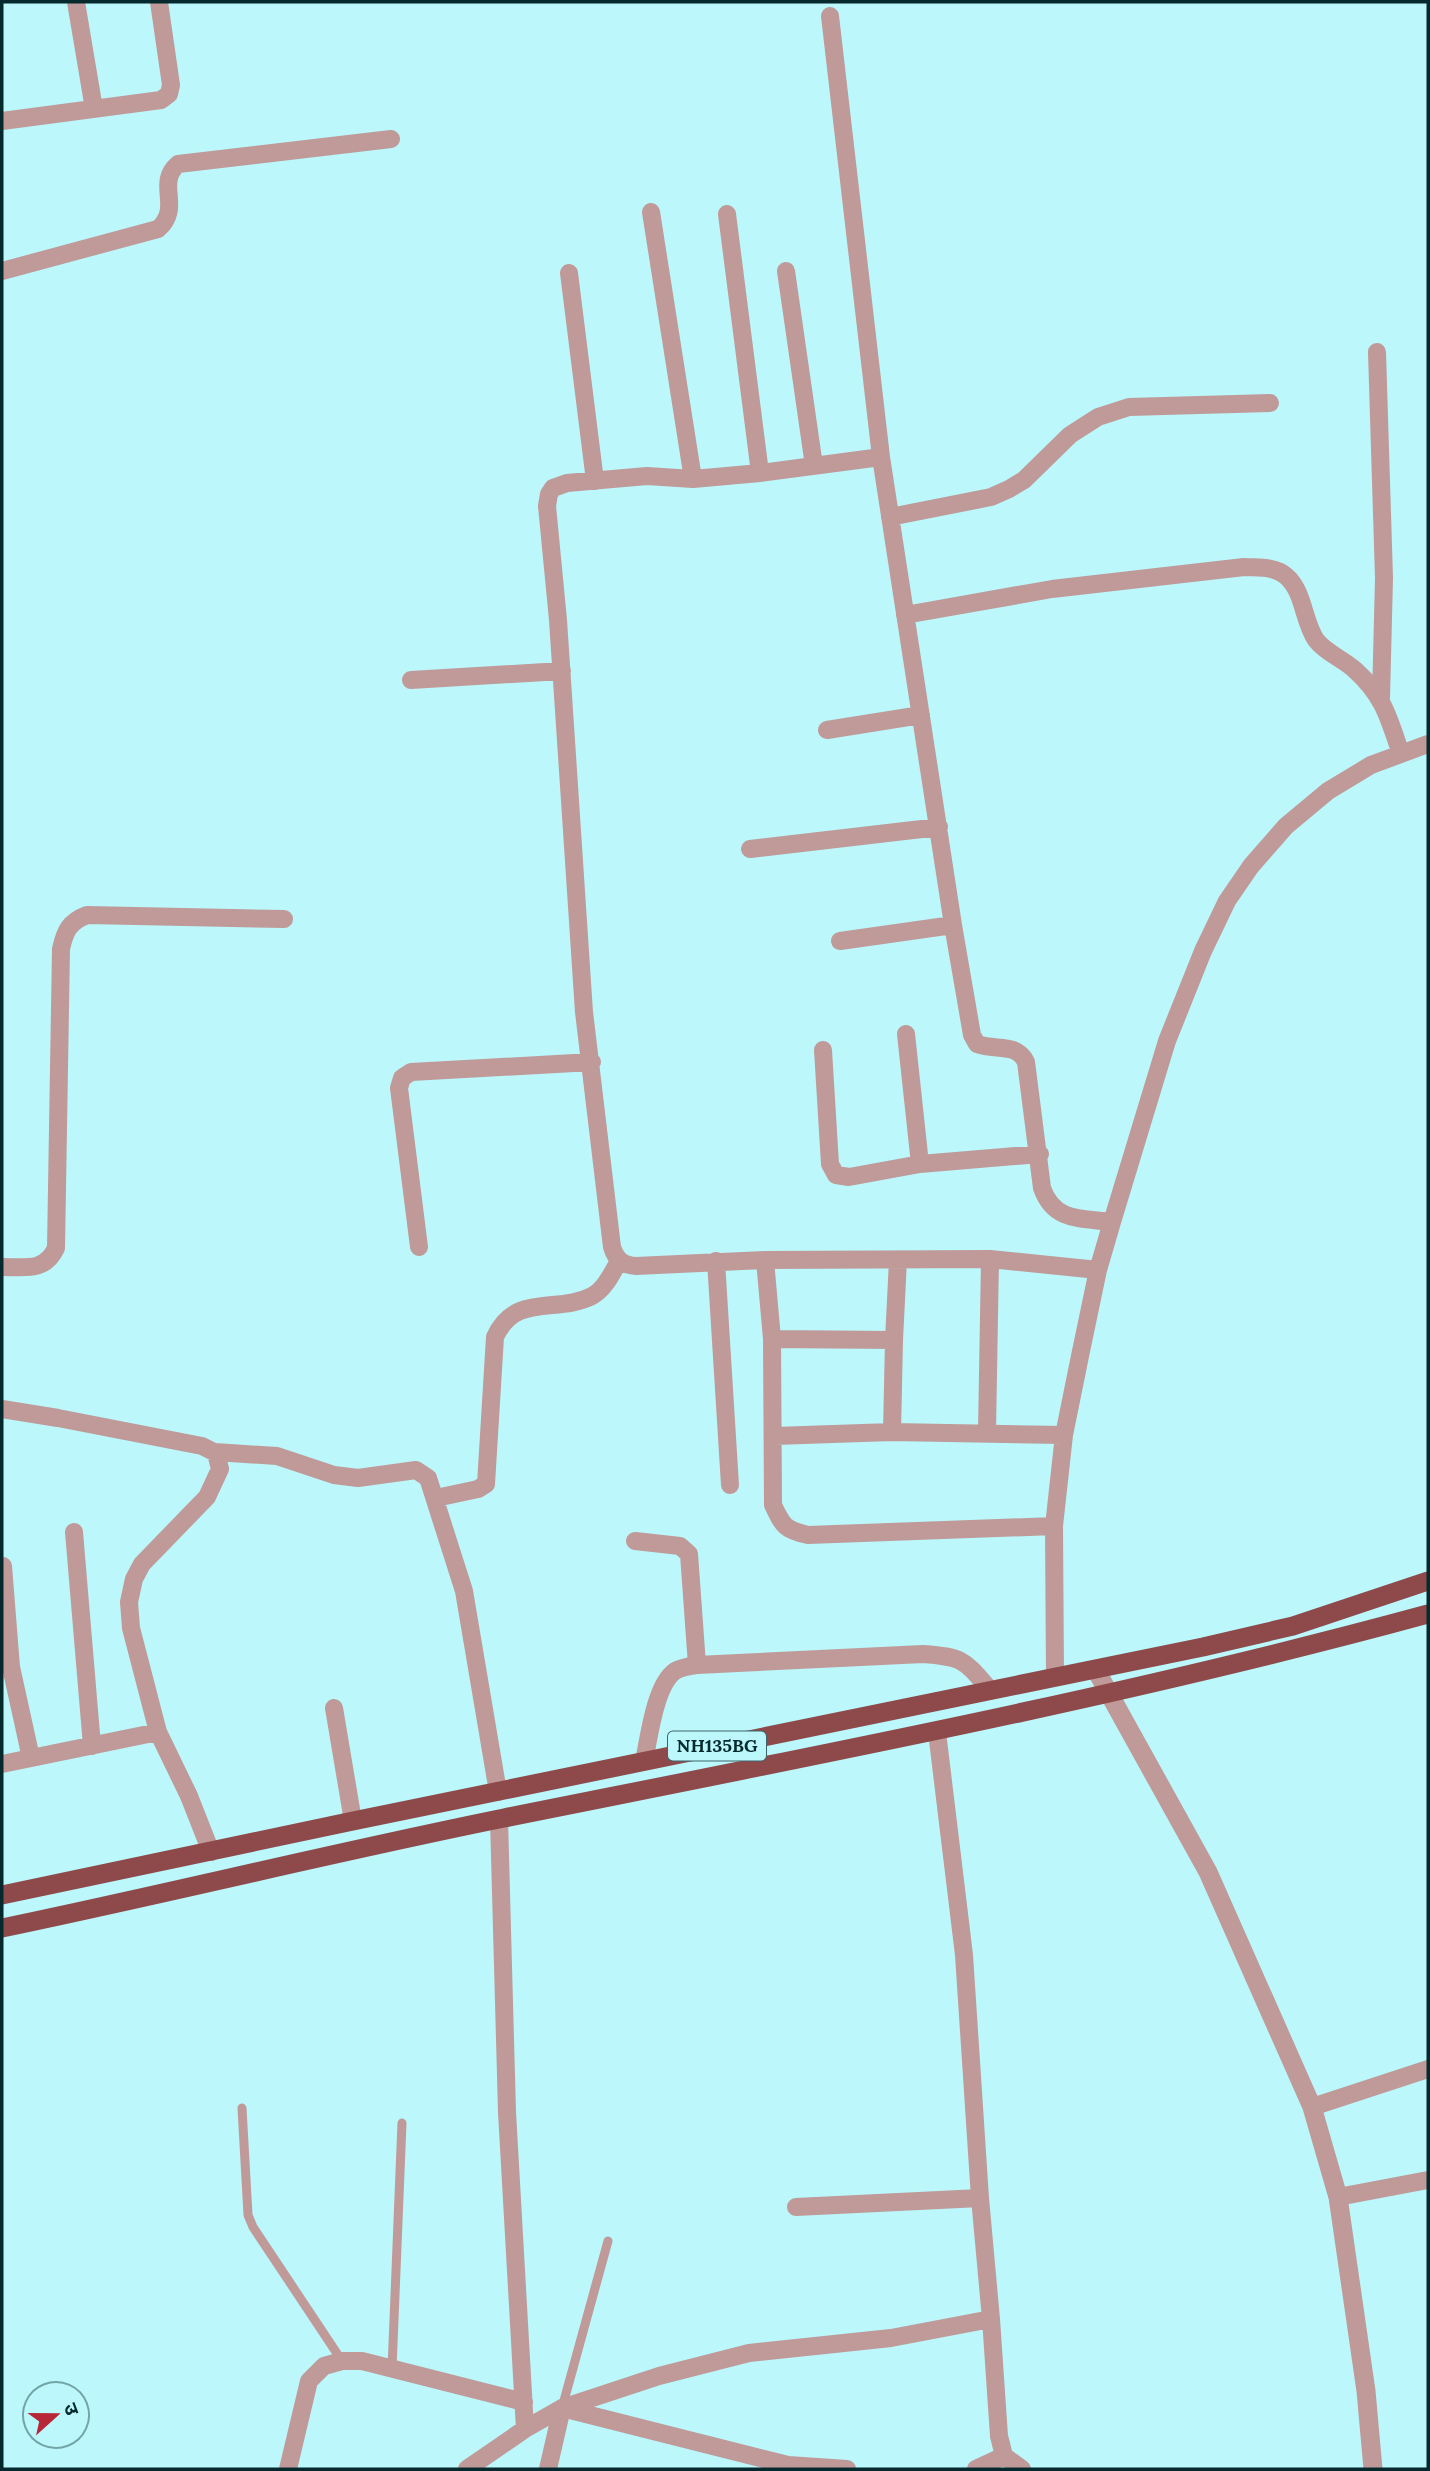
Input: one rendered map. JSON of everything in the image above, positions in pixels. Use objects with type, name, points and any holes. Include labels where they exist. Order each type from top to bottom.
[{"type":"highway","name":"NH135BG","points":[[2,1895],[1096,1670],[1293,1626],[1428,1581]]},
{"type":"highway","name":"NH135BG","points":[[2,1928],[499,1819],[937,1732],[1266,1656],[1428,1614]]},
{"type":"street","points":[[76,2],[94,109]]},
{"type":"street","points":[[2,121],[161,100],[169,94],[171,85],[159,2]]},
{"type":"street","points":[[830,16],[881,457],[972,1035],[977,1044],[987,1048],[1011,1048],[1021,1053],[1026,1062],[1040,1154],[1042,1188],[1051,1206],[1064,1216],[1112,1222]]},
{"type":"street","points":[[2,271],[158,229],[167,222],[170,209],[168,180],[171,170],[178,164],[391,139]]},
{"type":"street","points":[[651,212],[693,479]]},
{"type":"street","points":[[727,214],[760,473]]},
{"type":"street","points":[[786,271],[814,466]]},
{"type":"street","points":[[569,273],[595,481]]},
{"type":"street","points":[[1377,352],[1384,578],[1381,698],[1401,754]]},
{"type":"street","points":[[890,517],[991,497],[1009,489],[1024,480],[1070,435],[1098,417],[1129,407],[1270,403]]},
{"type":"street","points":[[881,457],[693,479],[647,476],[559,484],[549,494],[547,506],[562,671],[584,1012],[612,1247],[620,1261],[636,1266],[765,1260],[990,1259],[1098,1270]]},
{"type":"street","points":[[905,615],[1052,589],[1244,567],[1270,568],[1286,576],[1296,591],[1307,624],[1317,641],[1353,668],[1381,698]]},
{"type":"street","points":[[411,680],[562,671]]},
{"type":"street","points":[[827,730],[921,715]]},
{"type":"street","points":[[1055,1677],[1054,1526],[1064,1435],[1098,1270],[1167,1041],[1203,951],[1227,901],[1251,866],[1286,826],[1328,791],[1371,765],[1428,744]]},
{"type":"street","points":[[750,849],[939,827]]},
{"type":"street","points":[[2,1266],[41,1265],[51,1260],[56,1248],[61,949],[65,931],[74,920],[87,915],[284,919]]},
{"type":"street","points":[[840,941],[953,925]]},
{"type":"street","points":[[906,1034],[920,1164]]},
{"type":"street","points":[[823,1050],[830,1164],[836,1175],[849,1177],[920,1164],[1040,1154]]},
{"type":"street","points":[[419,1247],[399,1087],[402,1078],[411,1072],[592,1062]]},
{"type":"street","points":[[987,1432],[990,1259]]},
{"type":"street","points":[[765,1260],[772,1339],[773,1505],[781,1522],[790,1531],[808,1535],[1054,1526]]},
{"type":"street","points":[[892,1432],[898,1260]]},
{"type":"street","points":[[436,1498],[484,1487],[488,1478],[495,1337],[501,1324],[512,1314],[527,1308],[593,1296],[604,1286],[620,1261]]},
{"type":"street","points":[[716,1261],[730,1486]]},
{"type":"street","points":[[772,1339],[894,1340]]},
{"type":"street","points":[[2,1409],[189,1443],[211,1448],[215,1452],[219,1469],[207,1497],[142,1564],[134,1579],[129,1602],[131,1628],[158,1732],[189,1796],[211,1852]]},
{"type":"street","points":[[774,1436],[892,1432],[1064,1435]]},
{"type":"street","points":[[215,1452],[277,1456],[334,1475],[358,1478],[416,1471],[428,1478],[464,1591],[498,1792]]},
{"type":"street","points":[[74,1532],[92,1746]]},
{"type":"street","points":[[635,1541],[680,1546],[689,1555],[697,1665]]},
{"type":"street","points":[[3,1566],[11,1667],[30,1758]]},
{"type":"street","points":[[644,1761],[657,1703],[666,1680],[680,1668],[923,1654],[952,1656],[969,1665],[990,1690]]},
{"type":"street","points":[[1096,1670],[1208,1872],[1312,2107],[1338,2197],[1366,2391],[1373,2469]]},
{"type":"street","points":[[334,1708],[353,1821]]},
{"type":"street","points":[[2,1764],[158,1732]]},
{"type":"street","points":[[937,1732],[964,1955],[999,2437],[1004,2456],[1022,2469]]},
{"type":"street","points":[[499,1819],[508,2112],[526,2429]]},
{"type":"street","points":[[1312,2107],[1428,2069]]},
{"type":"street","points":[[1338,2197],[1428,2180]]},
{"type":"street","points":[[796,2207],[980,2198]]},
{"type":"street","points":[[467,2469],[562,2408],[659,2375],[749,2353],[891,2338],[991,2319]]},
{"type":"street","points":[[288,2469],[309,2381],[324,2366],[342,2361],[362,2361],[524,2402]]},
{"type":"street","points":[[548,2469],[562,2408]]},
{"type":"street","points":[[562,2408],[788,2465],[847,2469]]},
{"type":"street","points":[[976,2469],[1004,2456]]},
{"type":"lane","points":[[243,2108],[248,2215],[253,2227],[342,2361]]},
{"type":"lane","points":[[392,2368],[402,2123]]},
{"type":"lane","points":[[562,2408],[608,2241]]}]
